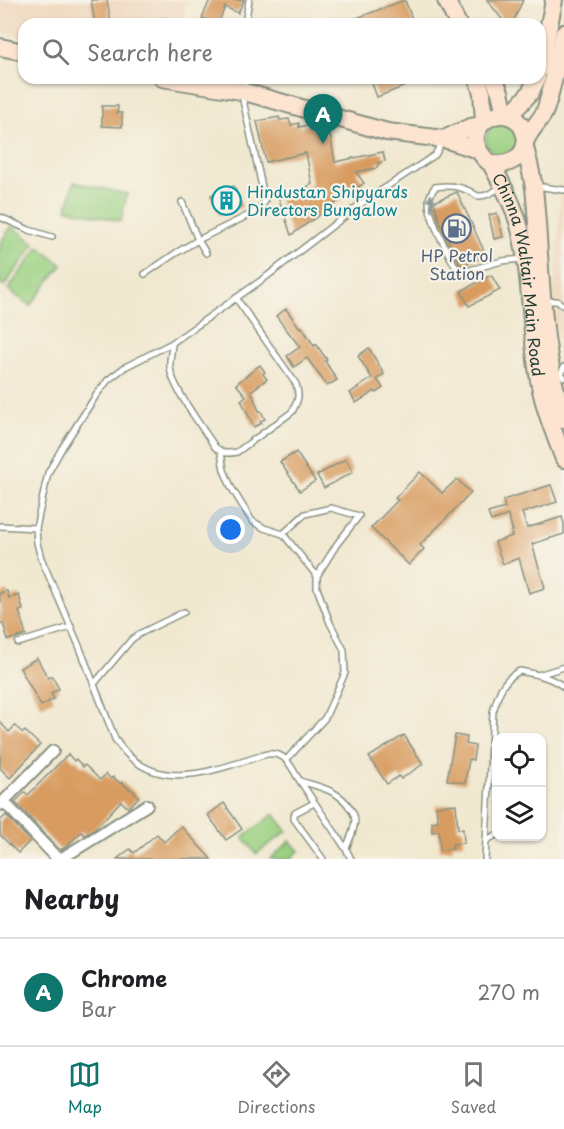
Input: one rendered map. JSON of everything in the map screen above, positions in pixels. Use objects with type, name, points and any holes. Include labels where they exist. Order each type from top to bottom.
[{"type":"street","points":[[446,0],[455,18]]},
{"type":"street","points":[[546,40],[554,0]]},
{"type":"street","points":[[479,84],[482,93],[482,123],[477,134],[478,150],[490,162],[508,163],[518,157],[544,112],[564,33]]},
{"type":"street","points":[[0,47],[18,51]]},
{"type":"street","points":[[244,84],[387,132],[444,139],[478,150]]},
{"type":"street","points":[[497,84],[507,115]]},
{"type":"street","points":[[507,115],[530,93],[534,84]]},
{"type":"street","points":[[444,139],[482,123],[489,117],[507,115],[521,125],[525,132],[525,143]]},
{"type":"street","name":"Chinna Waltair Main Road","points":[[525,143],[533,185],[532,259],[539,379],[545,407],[564,459]]},
{"type":"street","name":"Chinna Waltair Main Road","points":[[490,162],[504,186],[532,259],[542,302],[545,336],[560,374],[564,419]]},
{"type":"street","points":[[53,751],[2,803],[55,856],[64,857],[147,805]]},
{"type":"lane","points":[[246,18],[249,0]]},
{"type":"lane","points":[[145,274],[198,240],[254,213],[263,205],[265,201],[244,84]]},
{"type":"lane","points":[[351,859],[282,755],[267,754],[213,770],[174,776],[144,768],[123,751],[115,739],[41,558],[36,528],[48,472],[97,394],[108,381],[124,367],[172,343],[236,298],[362,203],[435,154],[444,139]]},
{"type":"lane","points":[[533,185],[564,190]]},
{"type":"lane","points":[[504,186],[479,196],[459,188],[435,187],[429,201],[438,232],[456,268],[460,271],[502,261],[532,259]]},
{"type":"lane","points":[[182,202],[206,253]]},
{"type":"lane","points":[[0,217],[52,237]]},
{"type":"lane","points":[[221,453],[237,452],[292,411],[299,394],[296,384],[236,298]]},
{"type":"lane","points":[[542,302],[557,301],[564,306]]},
{"type":"lane","points":[[172,343],[170,367],[172,377],[221,453],[231,488],[252,521],[264,528],[283,534],[317,576]]},
{"type":"lane","points":[[283,534],[305,514],[331,508],[359,516],[337,544],[317,576],[317,588],[330,623],[344,650],[345,673],[325,718],[287,762]]},
{"type":"lane","points":[[0,526],[36,528]]},
{"type":"lane","points":[[94,684],[132,639],[184,612]]},
{"type":"lane","points":[[18,643],[71,627]]},
{"type":"lane","points":[[538,675],[564,667]]},
{"type":"lane","points":[[494,733],[493,712],[500,690],[507,679],[520,671],[556,681],[564,687]]},
{"type":"lane","points":[[485,859],[492,777]]},
{"type":"lane","points":[[300,782],[336,793],[352,811],[355,826],[346,849]]},
{"type":"lane","points":[[314,802],[296,813],[294,819],[324,859]]},
{"type":"lane","points":[[487,840],[492,837]]},
{"type":"shaded area","points":[[0,0],[186,0],[184,18],[18,18],[18,36],[0,30]]},
{"type":"shaded area","points":[[564,166],[564,356],[552,314]]},
{"type":"green space","points":[[502,123],[513,128],[518,139],[513,150],[502,155],[491,150],[486,139],[491,128]]},
{"type":"green space","points":[[74,182],[127,194],[121,221],[67,209]]},
{"type":"green space","points":[[12,226],[35,244],[4,286],[0,283],[0,243]]},
{"type":"green space","points":[[39,247],[62,265],[30,306],[8,289]]},
{"type":"green space","points":[[274,814],[287,831],[256,854],[243,837]]},
{"type":"green space","points":[[290,841],[299,851],[290,859],[270,859]]},
{"type":"building","points":[[91,0],[107,0],[110,18],[94,18]]},
{"type":"building","points":[[210,0],[244,0],[238,13],[225,7],[220,18],[202,18]]},
{"type":"building","points":[[405,0],[412,18],[356,18]]},
{"type":"building","points":[[487,0],[523,0],[515,18],[501,18]]},
{"type":"building","points":[[372,84],[411,84],[377,97]]},
{"type":"building","points":[[102,106],[118,106],[117,113],[122,113],[122,127],[102,126]]},
{"type":"building","points":[[279,117],[280,120],[289,119],[291,125],[299,123],[299,127],[310,125],[310,128],[322,125],[324,135],[330,134],[335,162],[383,152],[385,161],[378,163],[377,168],[356,172],[364,183],[291,235],[279,199],[312,184],[306,153],[266,162],[257,121]]},
{"type":"building","name":"Hindustan Shipyards Directors Bungalow","points":[[234,186],[242,207],[219,215],[211,195]]},
{"type":"building","points":[[457,192],[486,255],[461,266],[440,223],[434,202]]},
{"type":"building","points":[[497,213],[503,237],[494,239],[489,215]]},
{"type":"building","points":[[491,275],[500,290],[469,306],[461,291]]},
{"type":"building","points":[[286,309],[300,328],[302,327],[314,346],[316,344],[337,380],[327,386],[307,358],[294,367],[287,356],[300,347],[276,316]]},
{"type":"building","points":[[369,348],[384,374],[377,379],[383,388],[356,403],[350,393],[372,378],[358,356]]},
{"type":"building","points":[[260,365],[267,379],[251,391],[265,419],[254,427],[241,400],[246,396],[236,384]]},
{"type":"building","points":[[296,452],[315,481],[300,491],[280,462]]},
{"type":"building","points":[[346,459],[353,472],[324,488],[317,475]]},
{"type":"building","points":[[420,472],[442,493],[457,479],[471,493],[420,545],[424,549],[409,565],[371,528],[398,500],[395,498]]},
{"type":"building","points":[[551,485],[557,502],[522,513],[527,528],[562,517],[564,523],[564,534],[532,544],[545,588],[529,593],[519,558],[503,564],[495,542],[512,536],[511,531],[513,531],[508,515],[491,521],[488,513],[505,508],[503,500]]},
{"type":"building","points":[[7,591],[9,598],[19,595],[23,610],[19,611],[26,635],[8,640],[3,623],[0,624],[0,593]]},
{"type":"building","points":[[37,658],[48,678],[52,676],[59,689],[51,693],[54,699],[41,706],[20,668]]},
{"type":"building","points":[[0,722],[9,732],[15,726],[23,733],[25,731],[40,745],[10,778],[0,768]]},
{"type":"building","points":[[404,735],[423,764],[401,779],[399,776],[387,784],[369,757]]},
{"type":"building","points":[[455,735],[467,737],[466,744],[475,746],[473,760],[469,759],[465,783],[447,780]]},
{"type":"building","points":[[68,754],[83,767],[85,765],[100,780],[106,774],[111,779],[113,777],[139,797],[128,808],[121,801],[94,830],[85,835],[81,832],[60,850],[15,802],[25,792],[28,795]]},
{"type":"building","points":[[224,803],[242,829],[226,840],[208,815]]},
{"type":"building","points":[[456,804],[458,829],[463,829],[464,843],[452,844],[453,849],[440,850],[439,831],[432,832],[432,822],[438,821],[436,806]]},
{"type":"building","points":[[6,815],[30,841],[18,853],[0,835],[0,821]]},
{"type":"building","points":[[181,826],[211,859],[117,859],[130,849],[134,853],[157,834],[164,842]]},
{"type":"place","name":"Chrome","points":[[323,144]]},
{"type":"place","name":"Hindustan Shipyards Directors Bungalow","points":[[226,201]]},
{"type":"place","name":"HP Petrol Station","points":[[457,228]]}]
